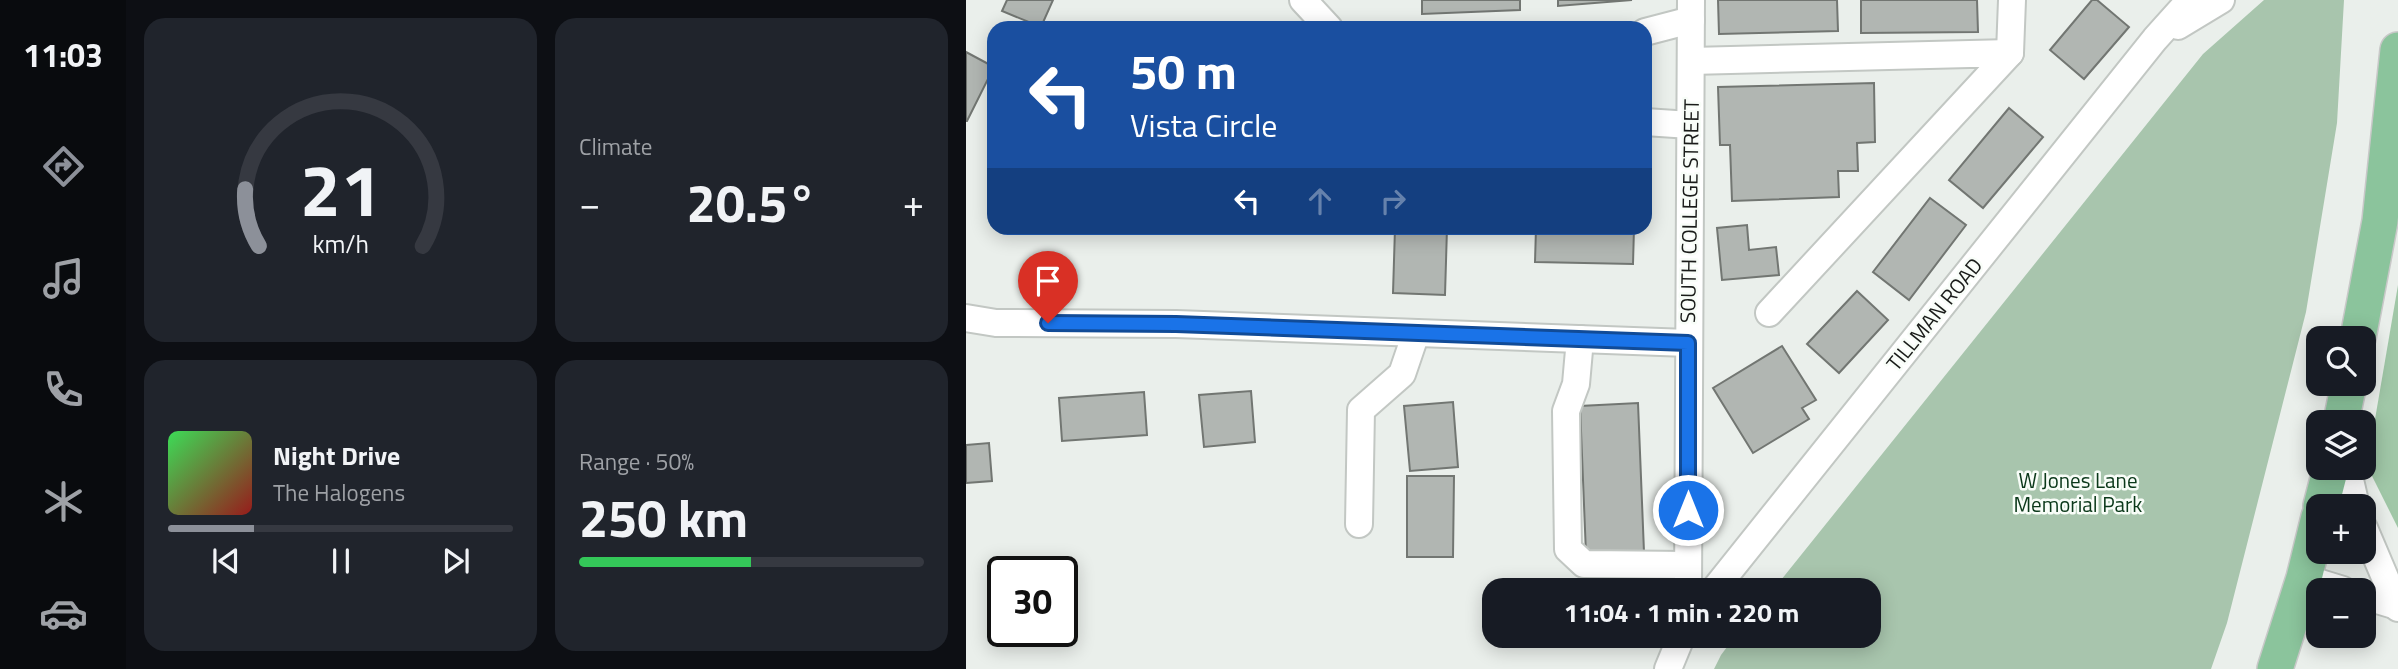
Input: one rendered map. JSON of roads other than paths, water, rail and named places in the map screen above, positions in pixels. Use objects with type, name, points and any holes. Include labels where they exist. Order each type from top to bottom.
[{"type":"main road","points":[[2360,326],[2380,221],[2398,50]]},
{"type":"main road","points":[[2276,669],[2307,564]]},
{"type":"street","points":[[1303,0],[1322,21]]},
{"type":"street","points":[[1769,313],[2010,53],[2012,0]]},
{"type":"street","name":"TILLMAN ROAD","points":[[1724,578],[2155,39],[2190,0]]},
{"type":"street","name":"TILLMAN ROAD","points":[[2155,39],[2221,0]]},
{"type":"street","points":[[1652,29],[1691,10]]},
{"type":"street","name":"SOUTH COLLEGE STREET","points":[[1688,578],[1691,10]]},
{"type":"street","points":[[1691,61],[2010,53]]},
{"type":"street","points":[[1652,122],[1690,124]]},
{"type":"street","points":[[966,318],[996,323],[1176,324],[1688,343]]},
{"type":"street","points":[[1359,524],[1361,410],[1402,374],[1416,333]]},
{"type":"street","points":[[1580,339],[1576,384],[1566,411],[1569,549],[1584,564],[1688,578]]},
{"type":"street","points":[[2376,557],[2397,607]]},
{"type":"street","points":[[2376,600],[2397,607]]},
{"type":"street","points":[[1668,669],[1677,648]]},
{"type":"park label","name":"W Jones Lane Memorial Park","points":[[2078,492]]}]
